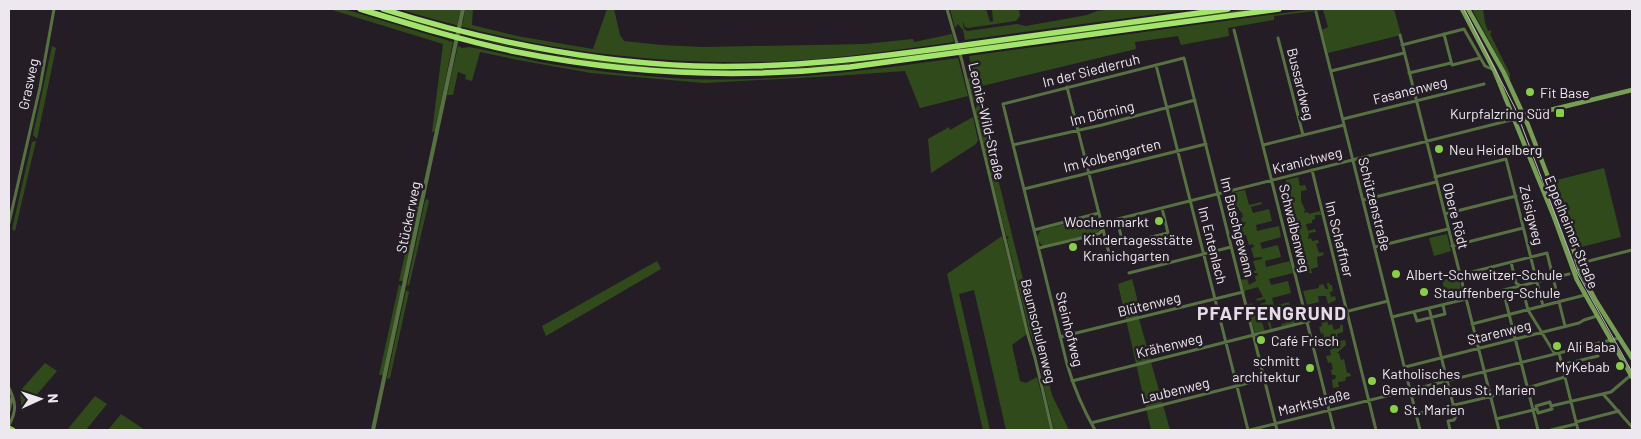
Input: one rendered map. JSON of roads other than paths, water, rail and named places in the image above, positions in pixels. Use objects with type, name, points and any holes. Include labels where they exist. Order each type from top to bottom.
[{"type":"highway","points":[[360,9],[457,38],[542,57],[634,69],[734,74],[850,68],[1278,9]]},
{"type":"highway","points":[[383,9],[474,35],[551,51],[635,62],[735,67],[790,66],[862,59],[1228,9]]},
{"type":"main road","name":"Eppelheimer Straße","points":[[1462,9],[1494,70],[1554,217],[1574,272],[1585,295],[1632,376]]},
{"type":"main road","name":"Eppelheimer Straße","points":[[1468,9],[1504,73],[1524,117],[1566,221],[1577,264],[1587,286],[1632,358]]},
{"type":"main road","points":[[1515,120],[1632,90]]},
{"type":"main road","points":[[9,426],[12,430]]},
{"type":"street","name":"Grasweg","points":[[9,223],[40,87],[54,9]]},
{"type":"street","name":"Stückerweg","points":[[374,430],[463,9]]},
{"type":"street","name":"Leonie-Wild-Straße","points":[[947,9],[962,61],[1004,238]]},
{"type":"street","name":"Schützenstraße","points":[[1316,12],[1420,430]]},
{"type":"street","points":[[1402,45],[1461,28],[1485,66],[1494,70]]},
{"type":"street","name":"Schwalbenweg","points":[[1234,30],[1334,430]]},
{"type":"street","points":[[1444,34],[1452,64]]},
{"type":"street","name":"Obere Rödt","points":[[1400,35],[1499,430]]},
{"type":"street","name":"Bussardweg","points":[[1278,38],[1302,135]]},
{"type":"street","points":[[1331,71],[1404,53]]},
{"type":"street","name":"In der Siedlerruh","points":[[1003,104],[1184,58]]},
{"type":"street","name":"Im Buschgewann","points":[[1184,58],[1277,430]]},
{"type":"street","points":[[1410,73],[1480,58]]},
{"type":"street","name":"Im Entenlach","points":[[1156,65],[1249,430]]},
{"type":"street","name":"Fasanenweg","points":[[1343,119],[1484,84]]},
{"type":"street","points":[[1067,87],[1111,261]]},
{"type":"street","name":"Im Dörning","points":[[1013,145],[1195,100]]},
{"type":"street","name":"Steinhofweg","points":[[1003,104],[1072,381],[1095,430]]},
{"type":"street","name":"Kranichweg","points":[[1102,223],[1515,120]]},
{"type":"street","points":[[1263,145],[1344,125]]},
{"type":"street","name":"Im Kolbengarten","points":[[1024,189],[1206,144]]},
{"type":"street","name":"Zeisigweg","points":[[1435,176],[1506,159],[1543,306]]},
{"type":"street","name":"Im Schaffner","points":[[1312,170],[1376,430]]},
{"type":"street","points":[[1363,200],[1436,182]]},
{"type":"street","points":[[1444,214],[1516,196]]},
{"type":"street","points":[[1117,219],[1123,244],[1168,233],[1162,208]]},
{"type":"street","points":[[1034,230],[1099,214]]},
{"type":"street","points":[[1452,246],[1523,228]]},
{"type":"street","points":[[1374,247],[1448,229]]},
{"type":"street","points":[[1039,248],[1098,234],[1103,230]]},
{"type":"street","name":"Baumschulenweg","points":[[1004,238],[1052,430]]},
{"type":"street","points":[[1129,273],[1232,247]]},
{"type":"street","points":[[1577,264],[1632,250]]},
{"type":"street","points":[[1460,275],[1547,253],[1565,326]]},
{"type":"street","points":[[1511,262],[1516,283],[1522,288],[1528,310],[1557,353],[1578,430]]},
{"type":"street","points":[[1392,317],[1569,274]]},
{"type":"street","points":[[1503,290],[1527,388],[1535,410],[1538,430]]},
{"type":"street","name":"Blütenweg","points":[[1060,338],[1243,292]]},
{"type":"street","points":[[1472,324],[1585,295]]},
{"type":"street","name":"Krähenweg","points":[[1072,381],[1388,301]]},
{"type":"street","points":[[1414,312],[1417,321],[1445,314],[1443,304]]},
{"type":"street","points":[[1429,308],[1456,418],[1448,421],[1450,430]]},
{"type":"street","name":"Starenweg","points":[[1404,367],[1580,323],[1597,316]]},
{"type":"street","name":"Marktstraße","points":[[1249,430],[1620,338]]},
{"type":"street","points":[[1561,364],[1598,356]]},
{"type":"street","points":[[1496,419],[1535,410],[1538,412],[1552,409],[1551,406],[1611,392],[1632,376]]},
{"type":"street","points":[[1416,414],[1527,388],[1565,377]]},
{"type":"street","name":"Laubenweg","points":[[1091,423],[1264,379]]},
{"type":"street","points":[[9,388],[15,408],[9,426]]},
{"type":"street","points":[[1603,394],[1632,427]]},
{"type":"street","points":[[9,411],[12,397]]},
{"type":"street","points":[[1535,410],[1536,406],[1550,402],[1551,406]]},
{"type":"street","points":[[1551,430],[1618,411]]},
{"type":"tram line","points":[[1464,9],[1515,108],[1577,272],[1632,372]]},
{"type":"place","name":"Fit Base","points":[[1530,92]]},
{"type":"place","name":"Kurpfalzring Süd","points":[[1560,113]]},
{"type":"place","name":"Neu Heidelberg","points":[[1439,149]]},
{"type":"place","name":"Wochenmarkt","points":[[1159,221]]},
{"type":"place","name":"Kindertagesstätte Kranichgarten","points":[[1073,247]]},
{"type":"place","name":"Albert-Schweitzer-Schule","points":[[1396,274]]},
{"type":"place","name":"Stauffenberg-Schule","points":[[1424,292]]},
{"type":"place","name":"Café Frisch","points":[[1261,340]]},
{"type":"place","name":"Ali Baba","points":[[1557,346]]},
{"type":"place","name":"MyKebab","points":[[1620,366]]},
{"type":"place","name":"schmitt architektur","points":[[1310,368]]},
{"type":"place","name":"Katholisches Gemeindehaus St. Marien","points":[[1372,381]]},
{"type":"place","name":"St. Marien","points":[[1394,409]]},
{"type":"district","name":"PFAFFENGRUND","points":[[1272,312]]}]
